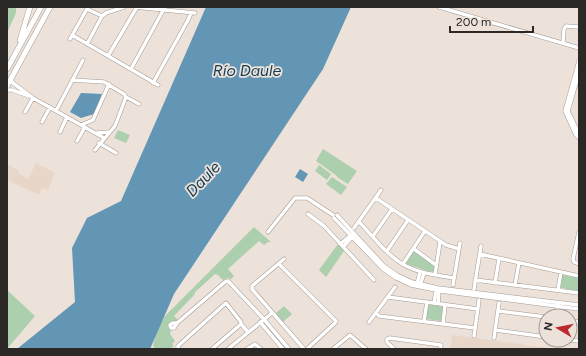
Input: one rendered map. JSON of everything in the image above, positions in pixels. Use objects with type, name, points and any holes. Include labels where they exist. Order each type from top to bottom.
[{"type":"highway","points":[[16,52],[30,7]]},
{"type":"highway","points":[[7,69],[41,7]]},
{"type":"highway","points":[[7,86],[50,7]]},
{"type":"street","points":[[87,44],[102,16],[106,13],[124,7]]},
{"type":"street","points":[[108,56],[136,7],[193,13],[153,83]]},
{"type":"street","points":[[439,7],[563,43],[579,50]]},
{"type":"street","points":[[102,16],[88,8],[71,37],[87,44],[158,85]]},
{"type":"street","points":[[131,69],[164,9]]},
{"type":"street","points":[[563,43],[564,29],[566,26],[579,27]]},
{"type":"street","points":[[56,111],[83,60]]},
{"type":"street","points":[[579,61],[564,111],[579,138]]},
{"type":"street","points":[[579,73],[568,111],[579,134]]},
{"type":"street","points":[[11,80],[32,97],[104,138]]},
{"type":"street","points":[[72,80],[103,82],[109,84],[139,104]]},
{"type":"street","points":[[91,130],[93,120],[109,84]]},
{"type":"street","points":[[7,90],[12,90],[32,97]]},
{"type":"street","points":[[95,150],[116,123],[126,96]]},
{"type":"street","points":[[24,112],[32,97]]},
{"type":"street","points":[[42,122],[50,108]]},
{"type":"street","points":[[60,132],[67,117]]},
{"type":"street","points":[[77,141],[83,126],[93,120]]},
{"type":"street","points":[[97,133],[109,132]]},
{"type":"street","points":[[99,143],[116,153]]},
{"type":"street","points":[[354,228],[381,190]]},
{"type":"street","points":[[268,232],[295,198],[307,198],[335,216],[384,266],[397,275],[418,285],[438,290],[560,305],[579,309]]},
{"type":"street","points":[[376,198],[440,242],[451,248],[459,249]]},
{"type":"street","points":[[373,236],[392,209]]},
{"type":"street","points":[[308,214],[324,226],[374,280]]},
{"type":"street","points":[[387,251],[408,220]]},
{"type":"street","points":[[359,222],[387,251],[403,264],[422,272],[454,278]]},
{"type":"street","points":[[403,264],[425,231]]},
{"type":"street","points":[[579,232],[573,257],[579,262]]},
{"type":"street","points":[[341,245],[352,235]]},
{"type":"street","points":[[435,275],[440,242]]},
{"type":"street","points":[[453,285],[460,243]]},
{"type":"street","points":[[474,289],[481,246]]},
{"type":"street","points":[[414,249],[436,265]]},
{"type":"street","points":[[480,254],[579,276]]},
{"type":"street","points":[[279,264],[336,321],[336,323],[305,349],[251,288],[284,259]]},
{"type":"street","points":[[495,283],[500,259]]},
{"type":"street","points":[[515,285],[519,263]]},
{"type":"street","points":[[418,285],[422,272]]},
{"type":"street","points":[[558,290],[561,272]]},
{"type":"street","points":[[475,280],[579,293]]},
{"type":"street","points":[[177,323],[227,281],[289,349]]},
{"type":"street","points":[[369,322],[395,287]]},
{"type":"street","points":[[436,303],[438,290]]},
{"type":"street","points":[[388,297],[478,309]]},
{"type":"street","points":[[474,336],[479,300]]},
{"type":"street","points":[[424,321],[427,302]]},
{"type":"street","points":[[178,349],[178,346],[226,303],[248,332]]},
{"type":"street","points":[[494,338],[499,303]]},
{"type":"street","points":[[443,324],[445,305]]},
{"type":"street","points":[[560,305],[579,305]]},
{"type":"street","points":[[498,310],[538,316]]},
{"type":"street","points":[[228,349],[271,311]]},
{"type":"street","points":[[376,313],[379,316],[475,328]]},
{"type":"street","points":[[262,319],[283,349]]},
{"type":"street","points":[[212,349],[241,324]]},
{"type":"street","points":[[495,330],[538,336]]},
{"type":"street","points":[[333,349],[350,335],[366,349]]},
{"type":"street","points":[[394,349],[386,342],[388,338],[441,345],[440,349]]},
{"type":"street","points":[[247,349],[255,344],[261,349]]},
{"type":"street","points":[[357,349],[362,345]]},
{"type":"shaded area","points":[[36,163],[55,173],[48,190],[42,188],[39,195],[7,180],[7,164],[19,171],[18,173],[28,179]]},
{"type":"shaded area","points":[[452,335],[538,346],[538,348],[556,349],[450,349]]},
{"type":"green space","points":[[7,7],[16,7],[16,13],[7,33]]},
{"type":"green space","points":[[118,130],[130,135],[126,143],[114,138]]},
{"type":"green space","points":[[323,149],[357,171],[348,184],[316,161]]},
{"type":"green space","points":[[319,165],[331,174],[327,180],[315,171]]},
{"type":"green space","points":[[332,177],[347,187],[341,195],[326,184]]},
{"type":"green space","points":[[254,227],[271,242],[264,245],[259,241],[228,269],[234,276],[231,279],[227,278],[223,280],[215,274],[194,293],[195,294],[174,316],[178,320],[175,322],[172,321],[168,324],[168,328],[171,330],[170,334],[175,341],[172,344],[174,346],[170,349],[156,349],[153,346],[156,331],[165,316]]},
{"type":"green space","points":[[338,244],[344,251],[326,277],[319,270]]},
{"type":"green space","points":[[413,252],[435,266],[434,272],[407,264],[406,262]]},
{"type":"green space","points":[[562,275],[579,278],[579,291],[560,288]]},
{"type":"green space","points":[[7,290],[35,316],[7,349]]},
{"type":"green space","points":[[428,304],[443,307],[441,321],[426,319]]},
{"type":"green space","points":[[284,306],[292,314],[283,322],[276,313]]},
{"type":"water","name":"Río Daule","points":[[206,7],[351,7],[323,69],[174,294],[150,349],[17,349],[75,302],[72,248],[87,218],[121,201]]},
{"type":"water","points":[[81,93],[102,94],[94,114],[81,118],[70,112]]},
{"type":"water","points":[[300,169],[308,174],[303,182],[295,177]]},
{"type":"water label","name":"Daule","points":[[203,179]]}]
